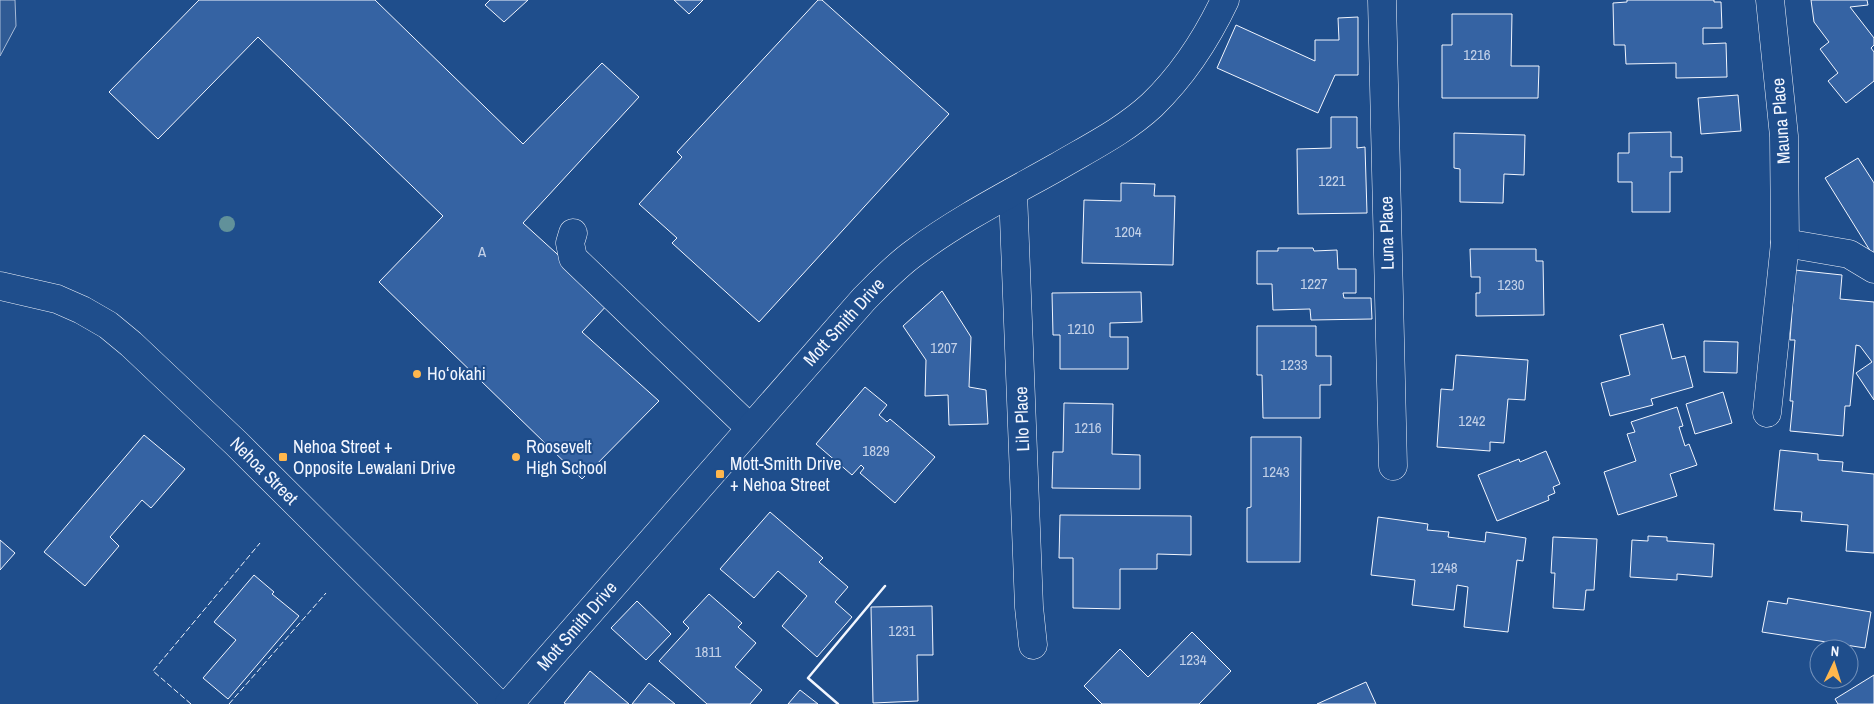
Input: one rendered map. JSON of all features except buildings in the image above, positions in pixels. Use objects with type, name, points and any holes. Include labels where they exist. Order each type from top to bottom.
[{"type":"street","name":"Mott Smith Drive","points":[[509,704],[750,428],[887,275],[913,253],[945,231],[1102,141],[1127,125],[1151,106],[1194,57],[1211,29],[1225,0]]},
{"type":"street","name":"Luna Place","points":[[1382,0],[1393,466]]},
{"type":"street","name":"Mauna Place","points":[[1767,413],[1785,243],[1784,136],[1770,0]]},
{"type":"street","name":"Lilo Place","points":[[1013,192],[1029,607],[1033,645]]},
{"type":"street","points":[[573,233],[570,243],[573,258],[750,428]]},
{"type":"street","points":[[1785,243],[1849,254],[1874,269]]},
{"type":"street","name":"Nehoa Street","points":[[2,288],[57,299],[82,310],[108,325],[131,344],[237,444],[498,704]]},
{"type":"shaded area","points":[[0,0],[15,0],[16,26],[0,56]]},
{"type":"fence","points":[[191,704],[153,671],[260,543]]},
{"type":"fence","points":[[229,704],[326,593]]},
{"type":"wall","points":[[838,704],[808,678],[885,586]]},
{"type":"place","name":"Hoʻokahi","points":[[417,374]]},
{"type":"place","name":"Nehoa Street + Opposite Lewalani Drive","points":[[283,457]]},
{"type":"place","name":"Roosevelt High School","points":[[516,457]]},
{"type":"place","name":"Mott-Smith Drive + Nehoa Street","points":[[720,474]]}]
